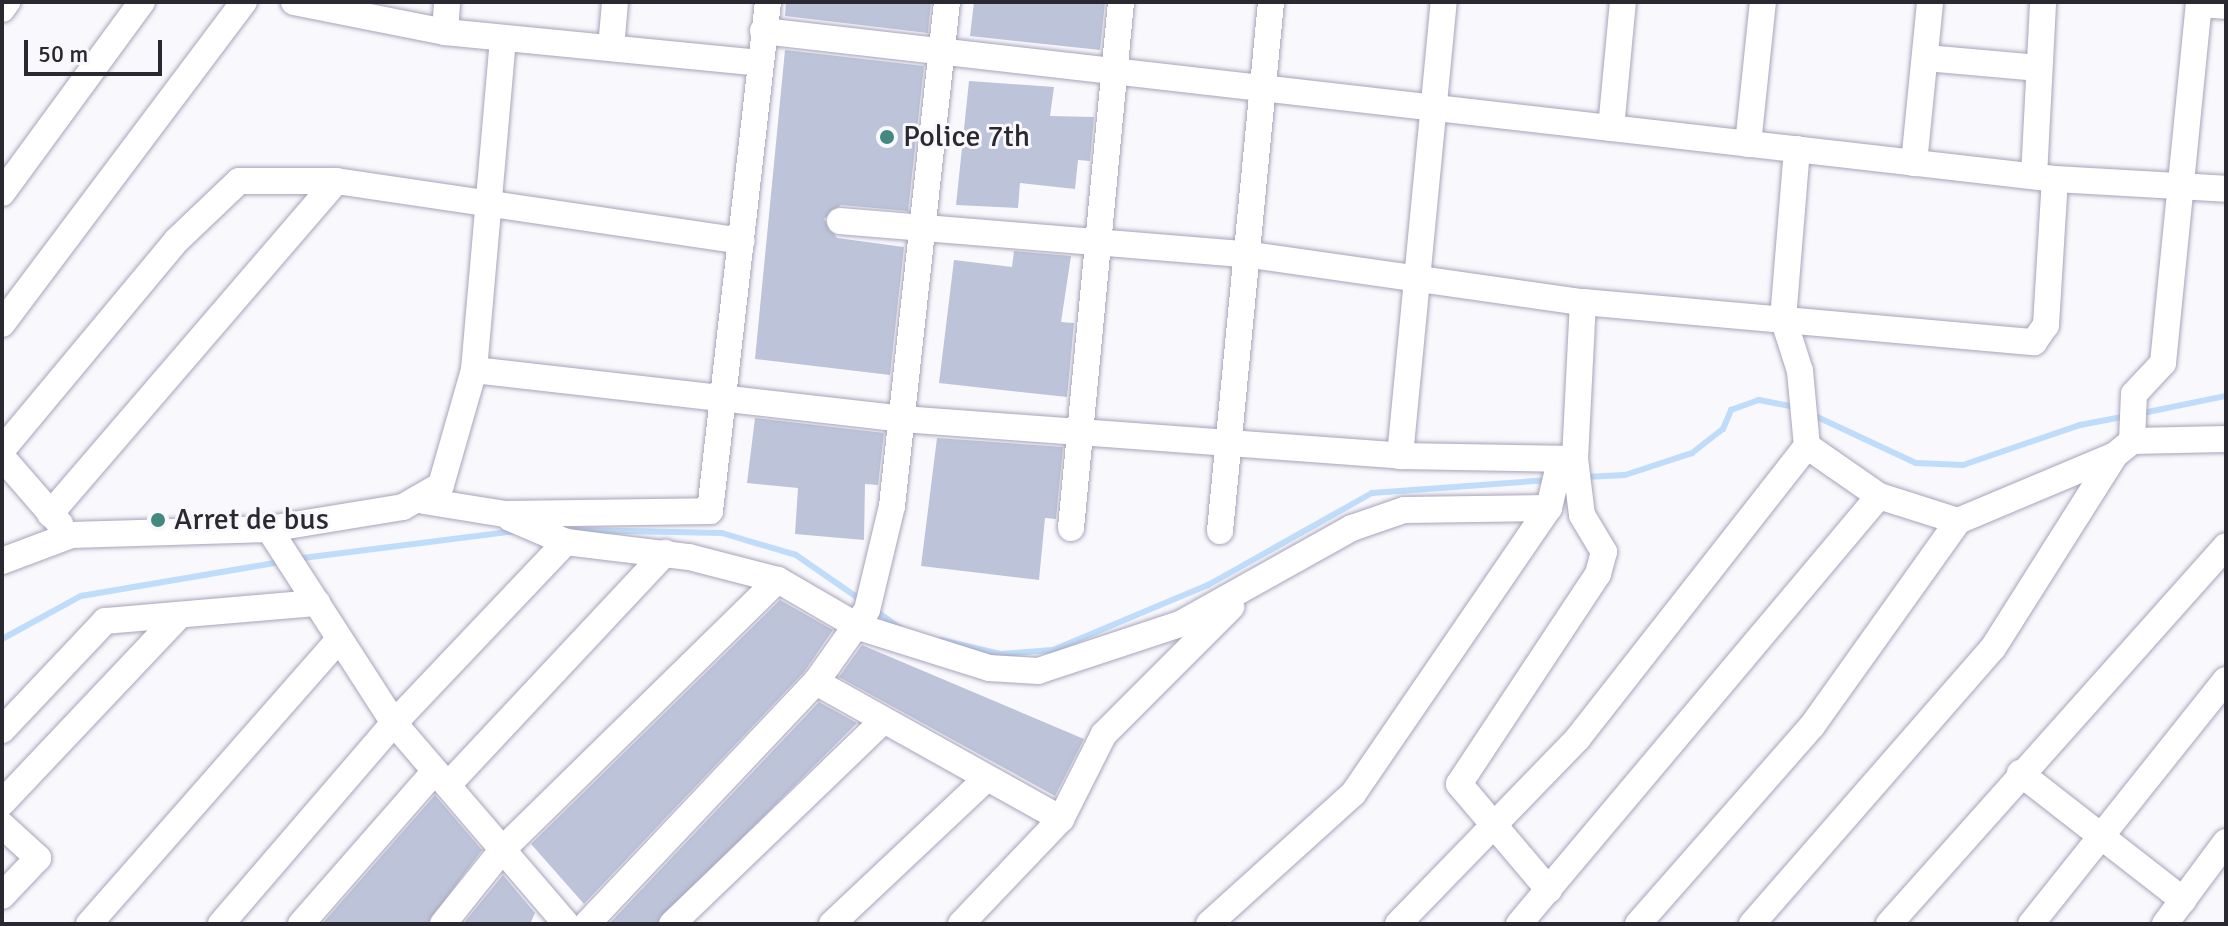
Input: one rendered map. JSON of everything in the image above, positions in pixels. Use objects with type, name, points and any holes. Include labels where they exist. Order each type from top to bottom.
[{"type":"main road","points":[[2212,2],[2226,3]]},
{"type":"street","points":[[2,9],[7,2]]},
{"type":"street","points":[[2,193],[142,2]]},
{"type":"street","points":[[2,324],[244,2]]},
{"type":"street","points":[[294,2],[445,32],[759,63]]},
{"type":"street","points":[[445,32],[447,2]]},
{"type":"street","points":[[611,48],[615,2]]},
{"type":"street","points":[[2,561],[71,535],[269,529],[424,501],[504,514],[710,511],[720,402],[742,241],[768,2]]},
{"type":"street","points":[[587,924],[816,682],[859,627],[878,573],[902,419],[947,2]]},
{"type":"street","points":[[1071,528],[1121,2]]},
{"type":"street","points":[[1220,531],[1244,254],[1271,2]]},
{"type":"street","points":[[1400,456],[1412,281],[1444,2]]},
{"type":"street","points":[[1611,128],[1623,2]]},
{"type":"street","points":[[1748,144],[1763,2]]},
{"type":"street","points":[[1914,163],[1930,2]]},
{"type":"street","points":[[840,221],[1099,246],[1244,254],[1412,281],[1583,302],[2034,342],[2046,325],[2039,68],[2043,2]]},
{"type":"street","points":[[1752,924],[1993,648],[2124,448],[2134,394],[2163,363],[2176,185],[2199,2]]},
{"type":"street","points":[[763,31],[2044,178],[2226,189]]},
{"type":"street","points":[[424,501],[441,485],[474,370],[503,38]]},
{"type":"street","points":[[1926,58],[2039,68]]},
{"type":"street","points":[[1398,924],[1492,821],[1526,799],[1578,738],[1807,446],[1800,371],[1783,318],[1797,149]]},
{"type":"street","points":[[2,450],[225,187],[258,178],[336,181],[742,241]]},
{"type":"street","points":[[50,514],[336,181]]},
{"type":"street","points":[[1209,924],[1362,783],[1549,508],[1568,460],[1583,302]]},
{"type":"street","points":[[474,370],[720,402],[902,419],[1082,427],[1400,456],[1568,460]]},
{"type":"street","points":[[1638,924],[1812,726],[1958,521],[2124,448],[2226,439]]},
{"type":"street","points":[[1807,446],[1879,496],[1958,521]]},
{"type":"street","points":[[2,457],[71,535]]},
{"type":"street","points":[[1549,890],[1460,781],[1598,574],[1604,552],[1582,515],[1568,460]]},
{"type":"street","points":[[1523,922],[1879,496]]},
{"type":"street","points":[[504,514],[566,542],[665,553],[778,580],[859,627],[989,668],[1038,671],[1180,624],[1248,589],[1352,528],[1404,510],[1549,508]]},
{"type":"street","points":[[269,529],[394,723],[502,850],[552,918]]},
{"type":"street","points":[[221,924],[394,723],[566,542]]},
{"type":"street","points":[[1889,924],[2020,773],[2226,546]]},
{"type":"street","points":[[301,924],[665,553]]},
{"type":"street","points":[[443,924],[502,850],[778,580]]},
{"type":"street","points":[[961,924],[1061,819],[1104,734],[1248,589]]},
{"type":"street","points":[[2,730],[96,626],[317,603]]},
{"type":"street","points":[[2,803],[179,616]]},
{"type":"street","points":[[89,924],[339,639]]},
{"type":"street","points":[[2031,924],[2226,680]]},
{"type":"street","points":[[816,682],[985,780],[1061,819]]},
{"type":"street","points":[[672,924],[882,722]]},
{"type":"street","points":[[2020,773],[2100,839],[2183,900]]},
{"type":"street","points":[[832,924],[985,780]]},
{"type":"street","points":[[2,825],[38,858],[2,896]]},
{"type":"street","points":[[2165,924],[2226,842]]},
{"type":"building","points":[[786,2],[931,2],[928,33],[785,16]]},
{"type":"building","points":[[974,2],[1105,2],[1100,50],[970,36]]},
{"type":"building","points":[[785,50],[924,66],[908,211],[841,205],[824,219],[837,238],[904,247],[890,375],[755,359]]},
{"type":"building","points":[[969,81],[1054,87],[1050,116],[1094,117],[1090,161],[1078,160],[1075,189],[1020,183],[1018,208],[956,205]]},
{"type":"building","points":[[1014,251],[1071,256],[1061,322],[1074,323],[1067,397],[939,383],[954,260],[1012,267]]},
{"type":"building","points":[[755,418],[884,433],[878,485],[865,484],[864,540],[795,534],[798,488],[747,483]]},
{"type":"building","points":[[937,438],[1063,447],[1056,519],[1045,518],[1039,580],[921,566]]},
{"type":"building","points":[[780,600],[833,630],[804,672],[584,904],[531,844]]},
{"type":"building","points":[[862,645],[1084,739],[1055,796],[839,677]]},
{"type":"building","points":[[819,702],[857,723],[656,924],[609,924]]},
{"type":"building","points":[[435,795],[482,850],[427,924],[322,924]]},
{"type":"building","points":[[503,875],[535,913],[530,924],[463,924]]},
{"type":"waterway","points":[[2138,414],[2226,396]]},
{"type":"waterway","points":[[1586,477],[1625,475],[1692,453],[1723,429],[1731,410],[1759,400],[1796,407]]},
{"type":"waterway","points":[[1813,415],[1916,463],[1963,465],[2080,425],[2127,416]]},
{"type":"waterway","points":[[941,640],[1001,654],[1053,650],[1208,585],[1372,493],[1547,480]]},
{"type":"waterway","points":[[573,530],[722,533],[796,555],[861,600]]},
{"type":"waterway","points":[[295,559],[518,531]]},
{"type":"waterway","points":[[2,639],[81,596],[280,562]]},
{"type":"waterway","points":[[873,609],[900,628]]},
{"type":"place","name":"Police 7th","points":[[887,137]]},
{"type":"place","name":"Arret de bus","points":[[158,520]]}]
